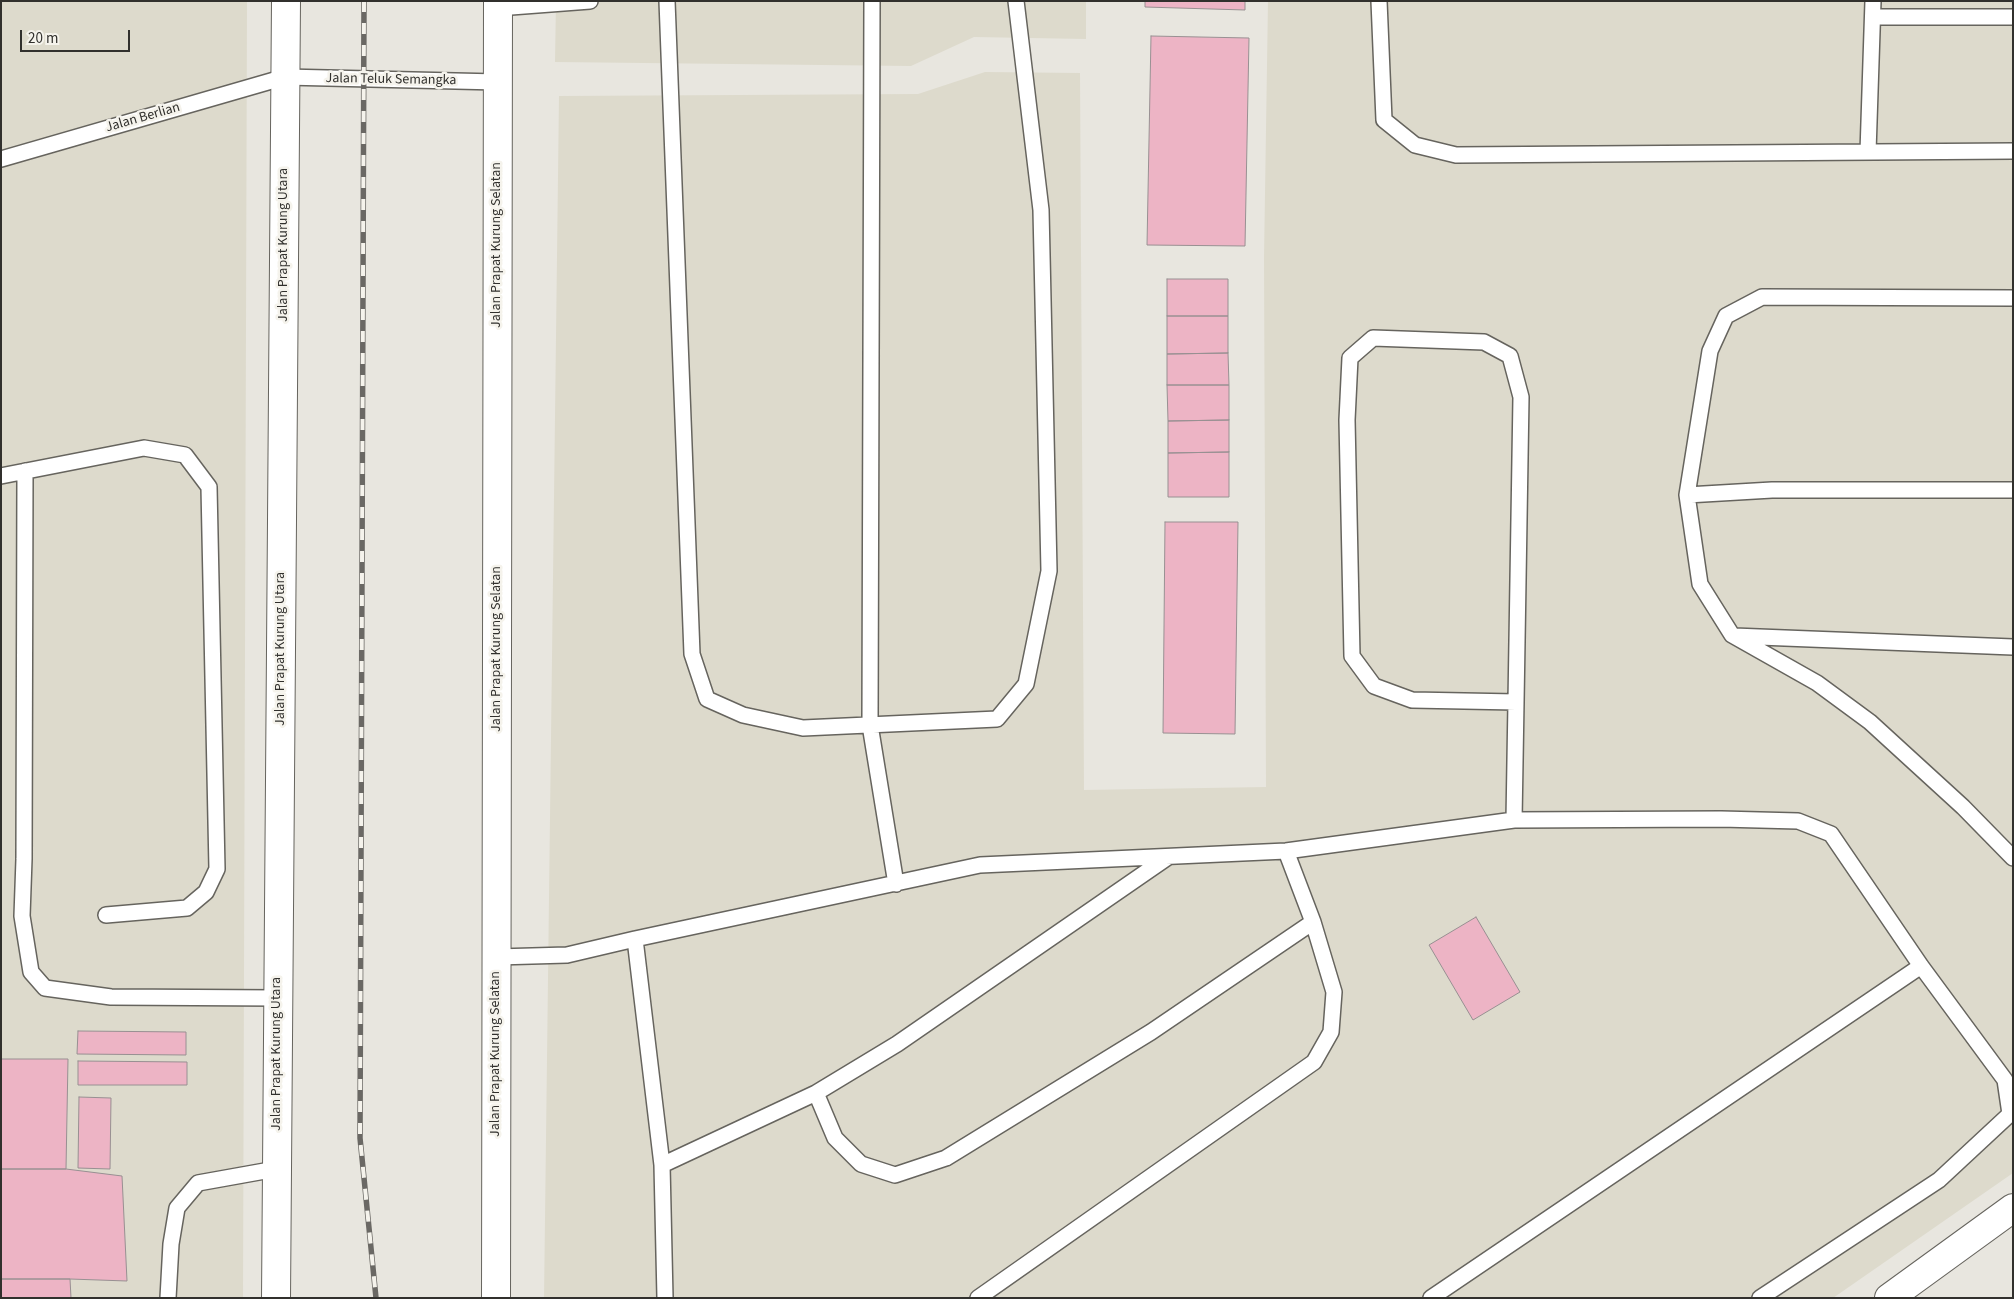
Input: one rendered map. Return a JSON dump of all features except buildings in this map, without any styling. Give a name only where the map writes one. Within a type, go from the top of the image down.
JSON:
[{"type":"street","name":"Jalan Prapat Kurung Utara","points":[[276,1298],[286,1]]},
{"type":"street","name":"Jalan Prapat Kurung Selatan","points":[[496,1298],[498,5]]},
{"type":"street","points":[[1889,1298],[2013,1208]]},
{"type":"lane","points":[[498,5],[590,1]]},
{"type":"lane","points":[[667,1],[692,654],[707,699],[743,715],[803,728],[997,719],[1026,684],[1048,581],[1049,562],[1041,210],[1016,1]]},
{"type":"lane","points":[[872,1],[870,725],[896,884]]},
{"type":"lane","points":[[1379,1],[1384,120],[1415,145],[1456,155],[2013,151]]},
{"type":"lane","points":[[1868,152],[1873,1]]},
{"type":"lane","points":[[1873,17],[2013,17]]},
{"type":"lane","name":"Jalan Teluk Semangka","points":[[286,77],[498,82]]},
{"type":"lane","name":"Jalan Berlian","points":[[1,158],[286,77]]},
{"type":"lane","points":[[2013,298],[1762,297],[1726,316],[1710,351],[1687,495],[1700,584],[1732,636],[1817,683],[1870,722],[1963,807],[2013,858]]},
{"type":"lane","points":[[1514,820],[1522,398],[1510,356],[1484,342],[1373,338],[1350,358],[1347,420],[1352,656],[1374,686],[1412,700],[1516,702]]},
{"type":"lane","points":[[1,476],[144,448],[185,455],[209,487],[217,869],[206,892],[187,908],[106,915]]},
{"type":"lane","points":[[25,471],[24,859],[22,916],[32,972],[46,988],[111,997],[278,998]]},
{"type":"lane","points":[[1687,495],[1772,490],[2013,490]]},
{"type":"lane","points":[[1732,636],[2013,647]]},
{"type":"lane","points":[[497,957],[567,954],[980,865],[1286,851],[1514,820],[1701,819],[1798,821],[1831,834],[1921,966],[2004,1080],[2010,1114],[1939,1180],[1760,1298]]},
{"type":"lane","points":[[978,1298],[1314,1062],[1332,1032],[1334,992],[1313,922],[1286,851]]},
{"type":"lane","points":[[662,1165],[816,1093],[897,1044],[1168,857]]},
{"type":"lane","points":[[816,1093],[835,1138],[861,1164],[895,1175],[946,1158],[1151,1032],[1313,922]]},
{"type":"lane","points":[[635,939],[662,1165],[665,1298]]},
{"type":"lane","points":[[1431,1298],[1921,966]]},
{"type":"lane","points":[[168,1298],[171,1244],[177,1208],[198,1183],[276,1168]]},
{"type":"shaded area","points":[[1,1],[247,1],[243,1298],[1,1298]]},
{"type":"shaded area","points":[[556,1],[1086,1],[1086,39],[974,37],[911,66],[555,62]]},
{"type":"shaded area","points":[[1268,1],[2013,1],[2013,1173],[1833,1298],[544,1298],[559,96],[918,94],[985,72],[1080,73],[1084,790],[1266,787],[1264,258]]},
{"type":"railway","points":[[364,1],[360,1138],[376,1298]]}]
